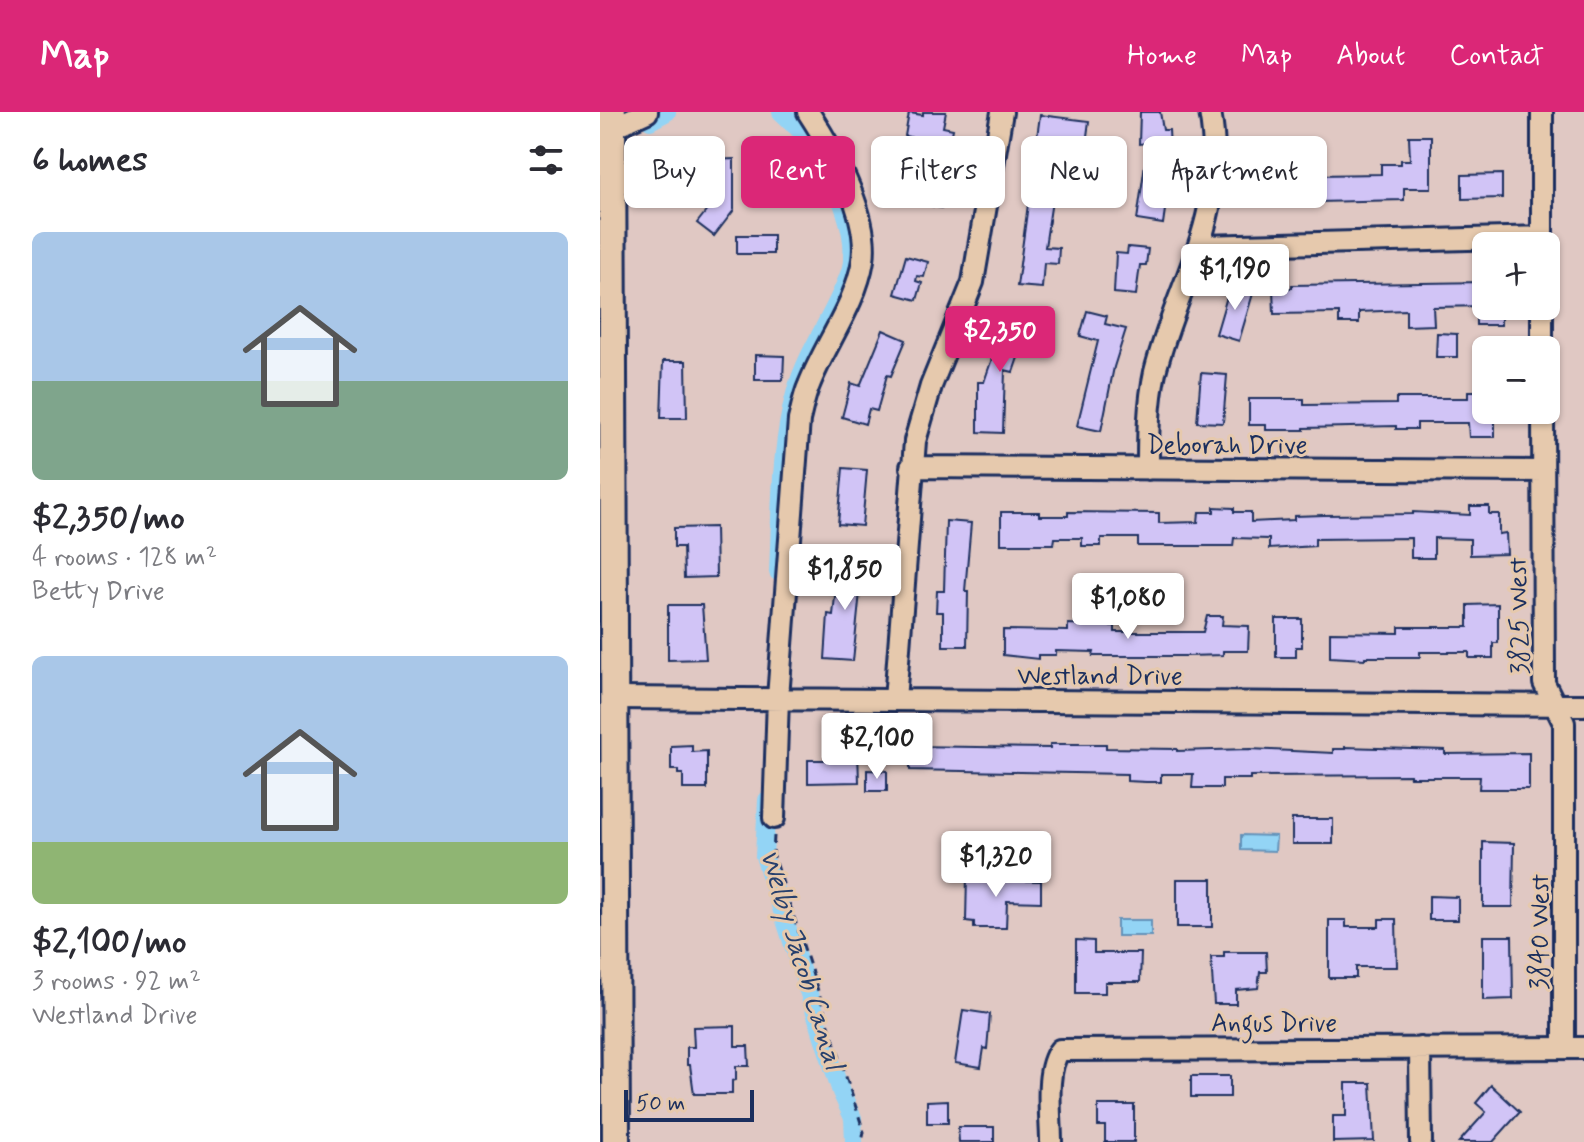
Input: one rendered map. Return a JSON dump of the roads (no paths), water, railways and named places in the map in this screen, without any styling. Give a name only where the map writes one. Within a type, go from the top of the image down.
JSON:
[{"type":"main road","points":[[612,120],[606,411],[607,581],[615,698],[607,778],[608,921],[616,1142]]},
{"type":"street","points":[[612,120],[647,112]]},
{"type":"street","points":[[774,818],[778,698],[799,420],[808,387],[853,293],[863,259],[861,225],[843,175],[829,143],[808,112]]},
{"type":"street","points":[[895,700],[911,467],[920,420],[973,282],[1002,112]]},
{"type":"street","points":[[1148,469],[1150,404],[1155,372],[1201,246],[1215,178],[1215,146],[1210,112]]},
{"type":"street","points":[[1542,112],[1542,232]]},
{"type":"street","points":[[1201,246],[1472,242]]},
{"type":"street","name":"3825 West","points":[[1543,424],[1544,683],[1564,723],[1565,816]]},
{"type":"street","name":"Deborah Drive","points":[[911,467],[1543,471]]},
{"type":"street","name":"Westland Drive","points":[[615,698],[1584,705]]},
{"type":"street","name":"3840 West","points":[[1565,816],[1574,1048]]},
{"type":"street","points":[[1420,1048],[1421,1142]]},
{"type":"street","name":"Angus Drive","points":[[1051,1142],[1052,1059],[1060,1050],[1574,1048]]},
{"type":"water","points":[[1241,835],[1276,836],[1275,851],[1241,850]]},
{"type":"water","points":[[1117,920],[1151,920],[1151,936],[1117,936]]},
{"type":"waterway","name":"Welby Jacob Canal","points":[[650,121],[667,112]]},
{"type":"waterway","name":"Welby Jacob Canal","points":[[778,572],[782,480],[790,412],[801,375],[843,289],[852,260],[850,228],[832,180],[810,142],[781,112]]},
{"type":"waterway","name":"Welby Jacob Canal","points":[[767,800],[764,856],[841,1092],[853,1118],[854,1142]]}]
